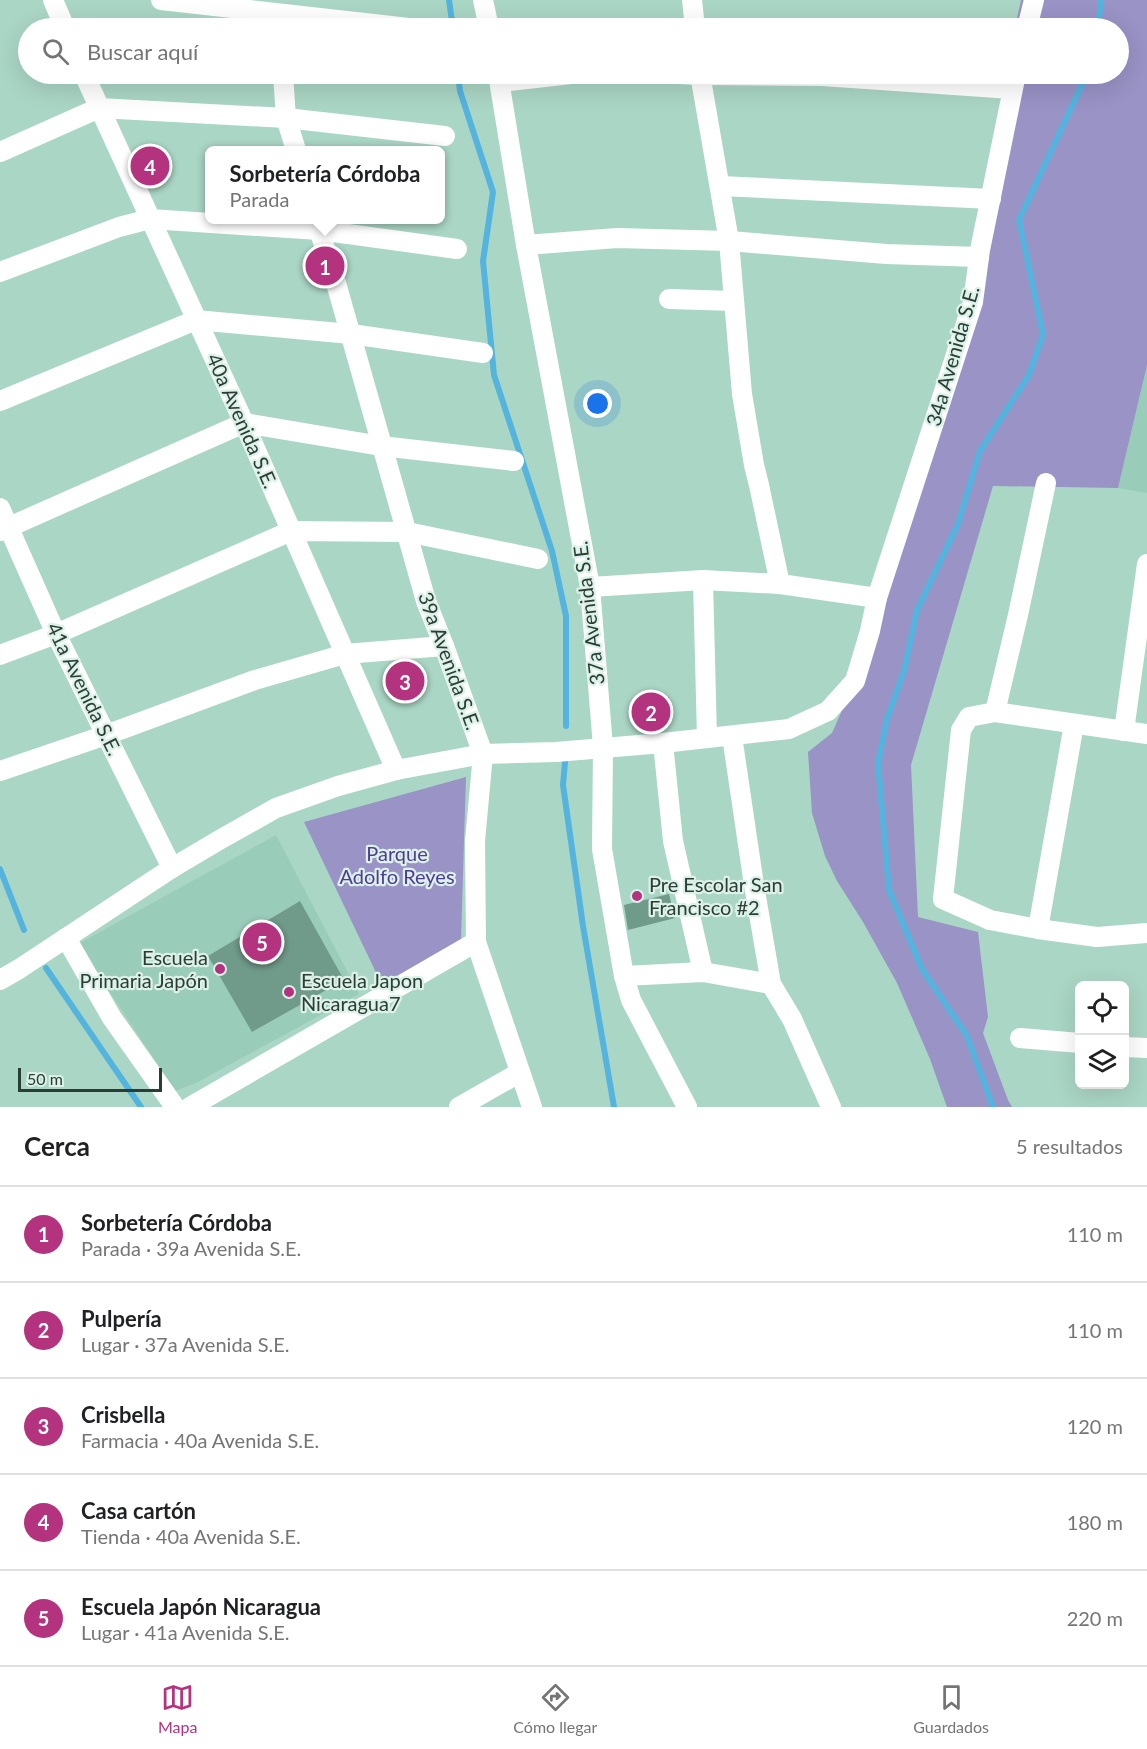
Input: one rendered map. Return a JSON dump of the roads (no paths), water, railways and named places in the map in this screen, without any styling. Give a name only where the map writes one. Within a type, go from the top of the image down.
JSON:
[{"type":"street","points":[[53,0],[61,18]]},
{"type":"street","points":[[161,0],[317,18]]},
{"type":"street","points":[[483,0],[487,18]]},
{"type":"street","points":[[692,0],[694,18]]},
{"type":"street","points":[[1030,18],[1034,0]]},
{"type":"street","name":"40a Avenida S.E.","points":[[88,84],[244,423],[396,770]]},
{"type":"street","points":[[284,84],[286,118],[295,146]]},
{"type":"street","name":"37a Avenida S.E.","points":[[500,84],[526,245],[590,587],[603,747],[602,849],[624,976],[631,1000],[687,1107]]},
{"type":"street","points":[[702,84],[729,241],[742,394],[754,465],[780,585]]},
{"type":"street","name":"34a Avenida S.E.","points":[[2,975],[66,938],[172,868],[276,808],[338,786],[396,770],[483,754],[566,751],[789,729],[828,711],[855,681],[877,598],[973,303],[979,256],[1013,84]]},
{"type":"street","points":[[0,152],[99,108],[286,118],[445,136]]},
{"type":"street","points":[[720,186],[991,198]]},
{"type":"street","points":[[0,272],[119,227],[150,219],[205,221]]},
{"type":"street","points":[[290,224],[318,225],[457,249]]},
{"type":"street","name":"39a Avenida S.E.","points":[[318,225],[426,601],[483,754],[475,842],[476,942],[532,1107]]},
{"type":"street","points":[[526,245],[617,238],[729,241],[886,254],[979,256]]},
{"type":"street","points":[[669,299],[735,302]]},
{"type":"street","points":[[0,401],[196,320],[351,334],[483,353]]},
{"type":"street","points":[[4,529],[244,423],[381,446],[514,461]]},
{"type":"street","points":[[995,712],[1046,483]]},
{"type":"street","name":"41a Avenida S.E.","points":[[0,508],[4,529],[172,868]]},
{"type":"street","points":[[0,655],[56,634],[291,531],[407,532],[538,559]]},
{"type":"street","points":[[1124,731],[1147,564]]},
{"type":"street","points":[[703,580],[707,738]]},
{"type":"street","points":[[590,587],[703,580],[780,585],[877,598]]},
{"type":"street","points":[[0,771],[255,680],[345,654],[444,646]]},
{"type":"street","points":[[1147,734],[995,712],[969,717],[961,730],[943,899],[990,920],[1038,929],[1097,937],[1147,933]]},
{"type":"street","points":[[1038,929],[1074,724]]},
{"type":"street","points":[[732,736],[771,984],[792,1019],[831,1107]]},
{"type":"street","points":[[663,743],[674,841],[703,972]]},
{"type":"street","points":[[66,938],[112,1017],[176,1107]]},
{"type":"street","points":[[190,1107],[476,942]]},
{"type":"street","points":[[624,976],[703,972],[771,984]]},
{"type":"street","points":[[1020,1038],[1075,1043]]},
{"type":"street","points":[[1129,1047],[1147,1048]]},
{"type":"street","points":[[459,1107],[519,1073]]},
{"type":"waterway","points":[[449,0],[452,18]]},
{"type":"waterway","points":[[1099,18],[1101,0]]},
{"type":"waterway","points":[[459,84],[493,192],[483,261],[494,375],[552,551],[566,616],[566,726]]},
{"type":"waterway","points":[[993,1107],[967,1036],[922,969],[889,890],[878,763],[887,719],[904,671],[917,610],[958,524],[980,451],[1029,375],[1043,334],[1019,220],[1082,84]]},
{"type":"waterway","points":[[565,762],[563,785],[583,926],[614,1107]]},
{"type":"waterway","points":[[0,869],[24,930]]},
{"type":"waterway","points":[[46,968],[141,1107]]},
{"type":"place","name":"Casa cartón","points":[[150,166]]},
{"type":"place","name":"Sorbetería Córdoba","points":[[325,266]]},
{"type":"place","name":"Crisbella","points":[[405,681]]},
{"type":"place","name":"Pulpería","points":[[651,712]]},
{"type":"place","name":"Pre Escolar San Francisco #2","points":[[637,896]]},
{"type":"place","name":"Escuela Japón Nicaragua","points":[[262,942]]},
{"type":"place","name":"Escuela Primaria Japón","points":[[220,969]]},
{"type":"place","name":"Escuela Japon Nicaragua7","points":[[289,992]]},
{"type":"park label","name":"Parque Adolfo Reyes","points":[[397,866]]}]
